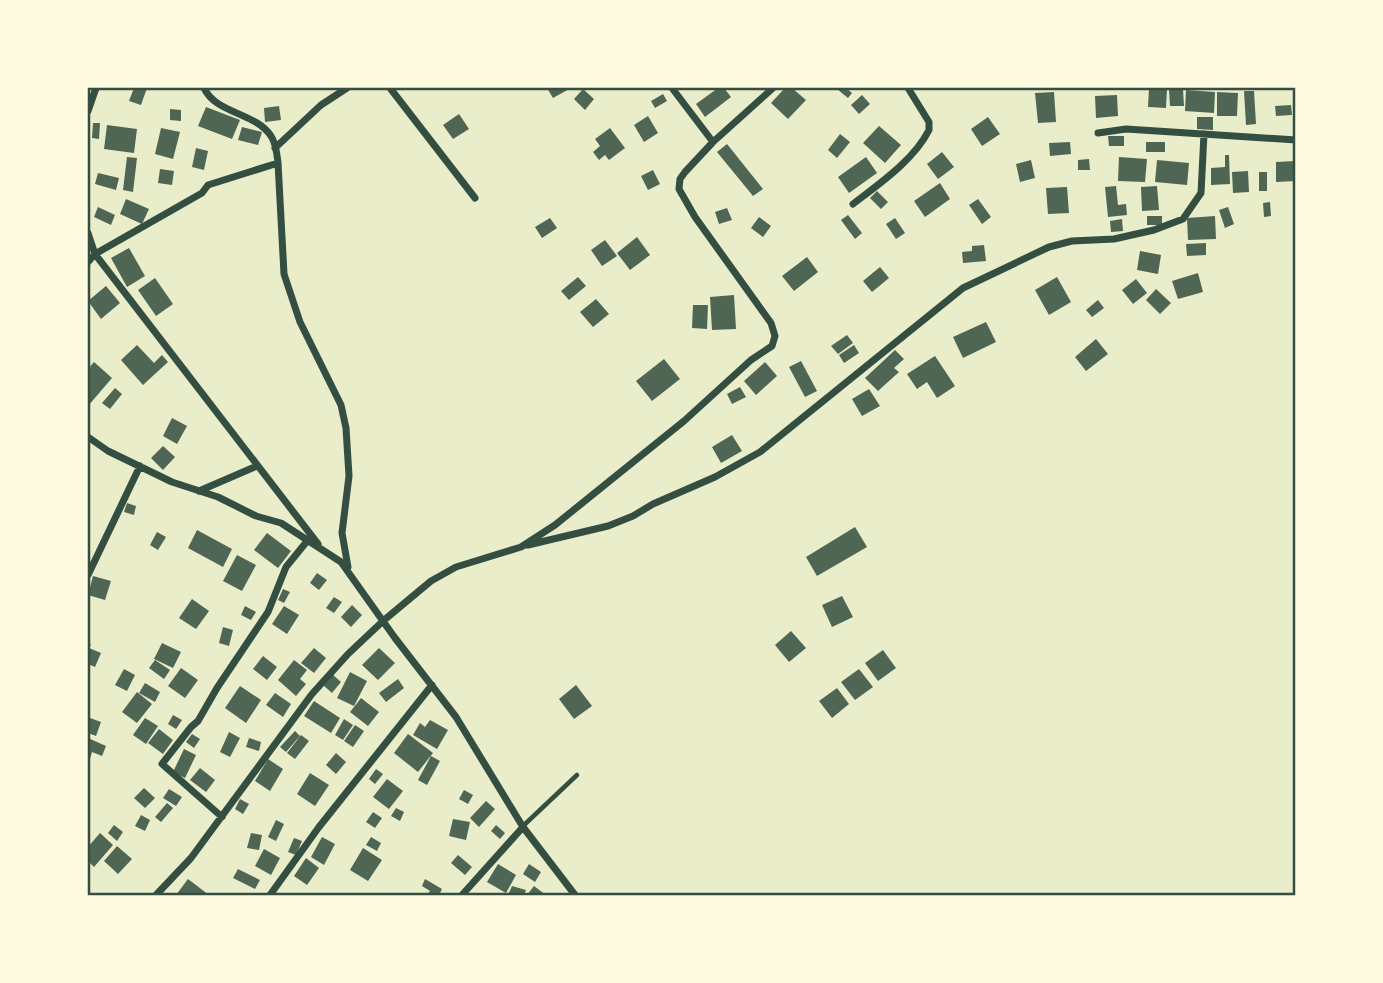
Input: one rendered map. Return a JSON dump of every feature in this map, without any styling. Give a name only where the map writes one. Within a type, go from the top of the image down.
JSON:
[{"type":"street","points":[[88,111],[96,88]]},
{"type":"street","points":[[204,88],[220,105],[264,129],[275,148],[284,274],[300,322],[341,405],[346,428],[349,462],[342,533],[348,569]]},
{"type":"street","points":[[275,148],[321,105],[347,88]]},
{"type":"street","points":[[390,88],[475,198]]},
{"type":"street","points":[[672,88],[713,142]]},
{"type":"street","points":[[521,547],[555,525],[637,460],[751,360],[772,346],[775,336],[771,323],[695,217],[679,188],[680,179],[685,172],[713,142],[773,88]]},
{"type":"street","points":[[853,204],[908,156],[929,130],[929,122],[908,88]]},
{"type":"street","points":[[1098,133],[1126,130],[1296,140]]},
{"type":"street","points":[[156,895],[191,858],[312,694],[348,654],[430,581],[447,571],[521,547],[608,526],[715,477],[760,452],[963,288],[1049,247],[1072,241],[1114,239],[1154,230],[1183,219],[1200,193],[1204,134]]},
{"type":"street","points":[[88,262],[95,254],[202,193],[208,186],[278,163]]},
{"type":"street","points":[[88,233],[95,254],[323,550]]},
{"type":"street","points":[[88,437],[108,451],[172,482],[218,497],[256,516],[282,523],[348,569],[383,621],[456,717],[523,827],[575,895]]},
{"type":"street","points":[[88,575],[140,466]]},
{"type":"street","points":[[199,491],[257,466]]},
{"type":"street","points":[[222,817],[162,764],[198,721],[268,612],[286,566],[308,540]]},
{"type":"street","points":[[270,895],[319,827],[432,685]]},
{"type":"street","points":[[462,895],[523,827]]},
{"type":"lane","points":[[523,827],[577,775]]},
{"type":"building","points":[[134,88],[147,88],[141,105],[129,101]]},
{"type":"building","points":[[547,88],[571,88],[553,98]]},
{"type":"building","points":[[718,88],[724,88],[731,97],[705,117],[696,104]]},
{"type":"building","points":[[785,88],[792,88],[806,100],[788,119],[771,103]]},
{"type":"building","points":[[846,88],[852,93],[848,98],[837,89]]},
{"type":"building","points":[[1149,88],[1167,89],[1166,108],[1148,107]]},
{"type":"building","points":[[583,89],[594,99],[585,110],[574,99]]},
{"type":"building","points":[[1183,89],[1184,106],[1170,106],[1169,90]]},
{"type":"building","points":[[1186,90],[1215,92],[1214,113],[1185,111]]},
{"type":"building","points":[[1244,91],[1254,91],[1256,124],[1246,125]]},
{"type":"building","points":[[1054,92],[1056,122],[1038,123],[1035,93]]},
{"type":"building","points":[[1217,92],[1238,93],[1237,116],[1217,116]]},
{"type":"building","points":[[663,94],[667,101],[655,108],[651,101]]},
{"type":"building","points":[[862,95],[870,104],[859,114],[851,105]]},
{"type":"building","points":[[1117,95],[1118,116],[1096,118],[1095,96]]},
{"type":"building","points":[[1291,105],[1292,115],[1276,116],[1275,106]]},
{"type":"building","points":[[279,106],[281,120],[265,122],[264,108]]},
{"type":"building","points":[[206,107],[240,120],[232,139],[198,126]]},
{"type":"building","points":[[170,109],[181,110],[181,121],[170,120]]},
{"type":"building","points":[[459,114],[469,129],[453,139],[443,125]]},
{"type":"building","points":[[648,116],[658,133],[644,142],[634,125]]},
{"type":"building","points":[[988,117],[1000,134],[982,146],[971,129]]},
{"type":"building","points":[[1197,117],[1213,117],[1213,130],[1197,129]]},
{"type":"building","points":[[93,123],[100,123],[99,139],[92,138]]},
{"type":"building","points":[[107,125],[137,129],[134,153],[104,149]]},
{"type":"building","points":[[879,126],[901,145],[885,163],[863,143]]},
{"type":"building","points":[[242,127],[262,132],[258,145],[238,140]]},
{"type":"building","points":[[161,128],[180,132],[173,159],[155,154]]},
{"type":"building","points":[[610,128],[625,148],[609,160],[605,155],[599,160],[593,152],[600,146],[595,139]]},
{"type":"building","points":[[840,134],[850,142],[837,158],[828,150]]},
{"type":"building","points":[[1108,136],[1124,136],[1124,146],[1109,146]]},
{"type":"building","points":[[1070,142],[1071,154],[1050,156],[1049,143]]},
{"type":"building","points":[[1146,142],[1165,142],[1165,152],[1146,152]]},
{"type":"building","points":[[727,144],[763,189],[753,196],[717,152]]},
{"type":"building","points":[[196,148],[208,151],[204,170],[192,167]]},
{"type":"building","points":[[942,152],[954,167],[938,179],[927,164]]},
{"type":"building","points":[[1225,155],[1229,155],[1230,184],[1211,185],[1211,168],[1225,167]]},
{"type":"building","points":[[127,157],[137,158],[133,192],[123,190]]},
{"type":"building","points":[[866,157],[877,173],[849,193],[838,177]]},
{"type":"building","points":[[1119,157],[1147,159],[1145,182],[1118,181]]},
{"type":"building","points":[[1089,159],[1090,170],[1078,170],[1078,160]]},
{"type":"building","points":[[1031,160],[1035,178],[1020,182],[1016,164]]},
{"type":"building","points":[[1157,160],[1189,163],[1187,185],[1155,182]]},
{"type":"building","points":[[1296,161],[1296,181],[1276,182],[1276,162]]},
{"type":"building","points":[[160,169],[174,171],[172,185],[158,183]]},
{"type":"building","points":[[653,170],[660,184],[648,190],[641,176]]},
{"type":"building","points":[[1248,171],[1249,192],[1233,193],[1232,172]]},
{"type":"building","points":[[1259,172],[1267,172],[1267,191],[1259,191]]},
{"type":"building","points":[[98,173],[119,178],[116,190],[95,184]]},
{"type":"building","points":[[940,183],[950,199],[925,217],[914,201]]},
{"type":"building","points":[[1116,186],[1118,205],[1126,204],[1127,215],[1108,217],[1105,187]]},
{"type":"building","points":[[1157,186],[1159,210],[1142,211],[1141,187]]},
{"type":"building","points":[[1067,187],[1069,213],[1048,214],[1046,188]]},
{"type":"building","points":[[877,191],[888,202],[881,209],[870,198]]},
{"type":"building","points":[[126,199],[149,209],[142,224],[120,214]]},
{"type":"building","points":[[978,199],[991,217],[982,224],[969,205]]},
{"type":"building","points":[[1270,202],[1271,216],[1264,217],[1263,203]]},
{"type":"building","points":[[98,207],[115,215],[111,225],[94,217]]},
{"type":"building","points":[[1228,207],[1234,224],[1225,228],[1219,210]]},
{"type":"building","points":[[727,208],[732,220],[719,224],[715,212]]},
{"type":"building","points":[[848,215],[862,233],[855,239],[841,220]]},
{"type":"building","points":[[1147,216],[1162,216],[1162,225],[1147,225]]},
{"type":"building","points":[[1215,216],[1216,239],[1188,240],[1187,218]]},
{"type":"building","points":[[759,217],[771,226],[763,237],[751,228]]},
{"type":"building","points":[[550,218],[557,228],[542,238],[535,227]]},
{"type":"building","points":[[895,218],[905,233],[896,239],[886,224]]},
{"type":"building","points":[[1122,219],[1123,231],[1111,232],[1110,221]]},
{"type":"building","points":[[637,237],[650,255],[630,270],[617,253]]},
{"type":"building","points":[[605,240],[617,256],[602,266],[591,250]]},
{"type":"building","points":[[1206,243],[1206,255],[1187,256],[1186,244]]},
{"type":"building","points":[[984,245],[986,261],[963,263],[962,252],[972,251],[972,246]]},
{"type":"building","points":[[129,248],[145,276],[127,287],[111,258]]},
{"type":"building","points":[[1140,251],[1161,255],[1158,274],[1137,270]]},
{"type":"building","points":[[807,257],[818,272],[794,291],[782,276]]},
{"type":"building","points":[[880,267],[889,278],[872,292],[863,281]]},
{"type":"building","points":[[1198,273],[1203,292],[1178,299],[1172,281]]},
{"type":"building","points":[[578,277],[586,286],[569,300],[561,291]]},
{"type":"building","points":[[1057,277],[1071,302],[1049,315],[1035,290]]},
{"type":"building","points":[[155,278],[173,304],[156,316],[138,290]]},
{"type":"building","points":[[1136,279],[1147,293],[1133,304],[1122,290]]},
{"type":"building","points":[[106,286],[120,303],[101,319],[88,301]]},
{"type":"building","points":[[1156,289],[1171,303],[1160,314],[1146,300]]},
{"type":"building","points":[[734,295],[736,329],[712,330],[710,297]]},
{"type":"building","points":[[596,299],[609,314],[593,327],[580,312]]},
{"type":"building","points":[[1098,300],[1104,308],[1092,317],[1086,310]]},
{"type":"building","points":[[693,305],[708,305],[707,329],[692,328]]},
{"type":"building","points":[[986,322],[996,342],[963,358],[953,337]]},
{"type":"building","points":[[847,335],[853,343],[838,354],[831,346]]},
{"type":"building","points":[[1096,339],[1108,354],[1086,371],[1075,357]]},
{"type":"building","points":[[137,345],[154,363],[162,355],[168,362],[143,385],[121,360]]},
{"type":"building","points":[[854,345],[859,353],[844,363],[839,355]]},
{"type":"building","points":[[895,350],[904,359],[894,368],[899,372],[878,391],[865,378]]},
{"type":"building","points":[[935,356],[955,386],[937,398],[927,382],[917,389],[907,374]]},
{"type":"building","points":[[664,359],[680,379],[652,401],[636,381]]},
{"type":"building","points":[[801,361],[817,391],[805,397],[789,367]]},
{"type":"building","points":[[94,362],[112,378],[88,406],[88,369]]},
{"type":"building","points":[[765,362],[777,376],[756,395],[744,381]]},
{"type":"building","points":[[740,387],[746,397],[732,404],[727,394]]},
{"type":"building","points":[[115,388],[122,394],[110,409],[102,403]]},
{"type":"building","points":[[869,389],[880,406],[862,416],[852,399]]},
{"type":"building","points":[[172,418],[187,426],[177,444],[163,436]]},
{"type":"building","points":[[732,435],[742,451],[721,463],[712,447]]},
{"type":"building","points":[[163,446],[175,457],[163,470],[151,458]]},
{"type":"building","points":[[127,503],[136,506],[134,515],[124,512]]},
{"type":"building","points":[[855,527],[867,547],[817,576],[806,557]]},
{"type":"building","points":[[197,530],[232,549],[223,567],[188,548]]},
{"type":"building","points":[[157,532],[166,537],[158,550],[150,545]]},
{"type":"building","points":[[267,533],[291,551],[278,568],[254,550]]},
{"type":"building","points":[[237,555],[256,565],[242,591],[223,581]]},
{"type":"building","points":[[317,573],[327,580],[319,590],[310,583]]},
{"type":"building","points":[[93,576],[111,581],[105,600],[88,595]]},
{"type":"building","points":[[283,589],[290,592],[284,603],[278,600]]},
{"type":"building","points":[[842,596],[853,617],[832,627],[822,605]]},
{"type":"building","points":[[334,597],[342,602],[334,613],[326,608]]},
{"type":"building","points":[[192,599],[209,611],[196,629],[179,618]]},
{"type":"building","points":[[352,605],[362,615],[351,627],[341,617]]},
{"type":"building","points":[[245,606],[256,612],[251,620],[241,615]]},
{"type":"building","points":[[284,606],[299,615],[287,634],[272,624]]},
{"type":"building","points":[[223,627],[233,630],[229,646],[219,643]]},
{"type":"building","points":[[791,631],[806,648],[789,662],[775,645]]},
{"type":"building","points":[[88,643],[91,644],[89,648],[101,653],[95,667],[88,664]]},
{"type":"building","points":[[162,643],[181,652],[173,668],[154,659]]},
{"type":"building","points":[[314,648],[326,658],[314,673],[301,663]]},
{"type":"building","points":[[379,648],[395,663],[378,680],[362,665]]},
{"type":"building","points":[[883,650],[896,668],[878,681],[865,663]]},
{"type":"building","points":[[263,656],[277,667],[267,680],[253,669]]},
{"type":"building","points":[[155,660],[170,670],[164,679],[149,668]]},
{"type":"building","points":[[294,660],[307,670],[300,679],[306,684],[296,696],[278,680]]},
{"type":"building","points":[[181,668],[198,680],[185,698],[168,686]]},
{"type":"building","points":[[124,669],[135,675],[127,691],[115,685]]},
{"type":"building","points":[[859,669],[873,687],[855,700],[841,682]]},
{"type":"building","points":[[350,672],[367,681],[354,706],[337,698]]},
{"type":"building","points":[[332,674],[341,682],[332,693],[323,685]]},
{"type":"building","points":[[398,679],[404,688],[386,702],[379,693]]},
{"type":"building","points":[[145,683],[160,692],[155,702],[139,693]]},
{"type":"building","points":[[576,685],[592,706],[574,719],[559,699]]},
{"type":"building","points":[[240,686],[261,700],[246,723],[225,708]]},
{"type":"building","points":[[837,688],[849,704],[832,718],[819,701]]},
{"type":"building","points":[[137,692],[152,704],[137,723],[122,712]]},
{"type":"building","points":[[275,693],[291,704],[283,717],[266,705]]},
{"type":"building","points":[[361,698],[379,712],[368,726],[350,712]]},
{"type":"building","points":[[314,701],[340,718],[331,733],[304,716]]},
{"type":"building","points":[[173,715],[182,720],[176,729],[168,724]]},
{"type":"building","points":[[90,718],[101,722],[96,736],[88,733]]},
{"type":"building","points":[[145,718],[158,726],[146,744],[133,735]]},
{"type":"building","points":[[344,719],[353,725],[343,740],[335,735]]},
{"type":"building","points":[[430,720],[448,730],[437,749],[413,735],[420,723],[425,727]]},
{"type":"building","points":[[355,725],[364,731],[353,747],[344,741]]},
{"type":"building","points":[[159,729],[173,740],[163,754],[148,743]]},
{"type":"building","points":[[295,731],[300,736],[286,752],[280,747]]},
{"type":"building","points":[[229,732],[240,738],[230,757],[220,752]]},
{"type":"building","points":[[192,734],[200,739],[194,748],[186,742]]},
{"type":"building","points":[[408,734],[433,753],[418,772],[394,753]]},
{"type":"building","points":[[301,735],[309,741],[295,759],[287,753]]},
{"type":"building","points":[[88,738],[106,746],[102,756],[92,752],[90,759],[88,758]]},
{"type":"building","points":[[249,738],[261,742],[259,751],[246,747]]},
{"type":"building","points":[[184,749],[196,755],[185,778],[173,772]]},
{"type":"building","points":[[336,753],[346,762],[336,774],[326,765]]},
{"type":"building","points":[[431,756],[440,761],[427,785],[418,780]]},
{"type":"building","points":[[268,759],[283,769],[270,791],[255,781]]},
{"type":"building","points":[[200,768],[215,780],[206,792],[190,780]]},
{"type":"building","points":[[376,769],[383,774],[375,784],[369,779]]},
{"type":"building","points":[[310,773],[329,785],[315,806],[297,794]]},
{"type":"building","points":[[387,779],[403,791],[389,809],[373,797]]},
{"type":"building","points":[[144,788],[155,798],[145,808],[134,798]]},
{"type":"building","points":[[169,789],[182,797],[176,806],[163,798]]},
{"type":"building","points":[[464,790],[473,795],[468,804],[459,799]]},
{"type":"building","points":[[240,799],[249,804],[243,814],[235,809]]},
{"type":"building","points":[[486,801],[495,809],[479,827],[470,818]]},
{"type":"building","points":[[167,803],[173,808],[161,822],[155,817]]},
{"type":"building","points":[[396,808],[404,812],[400,821],[391,816]]},
{"type":"building","points":[[373,812],[382,818],[375,828],[366,822]]},
{"type":"building","points":[[141,815],[150,820],[145,831],[135,826]]},
{"type":"building","points":[[453,819],[470,822],[466,840],[449,836]]},
{"type":"building","points":[[276,820],[284,824],[276,841],[268,837]]},
{"type":"building","points":[[114,825],[123,832],[117,841],[108,833]]},
{"type":"building","points":[[496,825],[505,833],[500,839],[491,831]]},
{"type":"building","points":[[100,833],[113,845],[94,867],[88,861],[88,847]]},
{"type":"building","points":[[251,833],[262,835],[259,850],[247,848]]},
{"type":"building","points":[[322,837],[335,844],[324,865],[311,857]]},
{"type":"building","points":[[371,837],[381,843],[377,851],[366,845]]},
{"type":"building","points":[[294,838],[302,841],[296,855],[288,852]]},
{"type":"building","points":[[117,846],[132,859],[118,874],[104,861]]},
{"type":"building","points":[[363,848],[382,860],[368,881],[350,870]]},
{"type":"building","points":[[264,849],[280,858],[271,875],[255,866]]},
{"type":"building","points":[[458,855],[472,867],[465,875],[451,863]]},
{"type":"building","points":[[306,858],[319,868],[307,885],[294,876]]},
{"type":"building","points":[[498,864],[516,875],[506,893],[487,882]]},
{"type":"building","points":[[529,864],[541,872],[535,882],[523,874]]},
{"type":"building","points":[[238,869],[260,880],[255,889],[233,878]]},
{"type":"building","points":[[188,879],[209,895],[176,895]]},
{"type":"building","points":[[425,879],[442,889],[439,895],[427,895],[430,891],[422,886]]},
{"type":"building","points":[[512,886],[526,890],[524,895],[508,895]]},
{"type":"building","points":[[534,886],[546,895],[527,895]]}]
